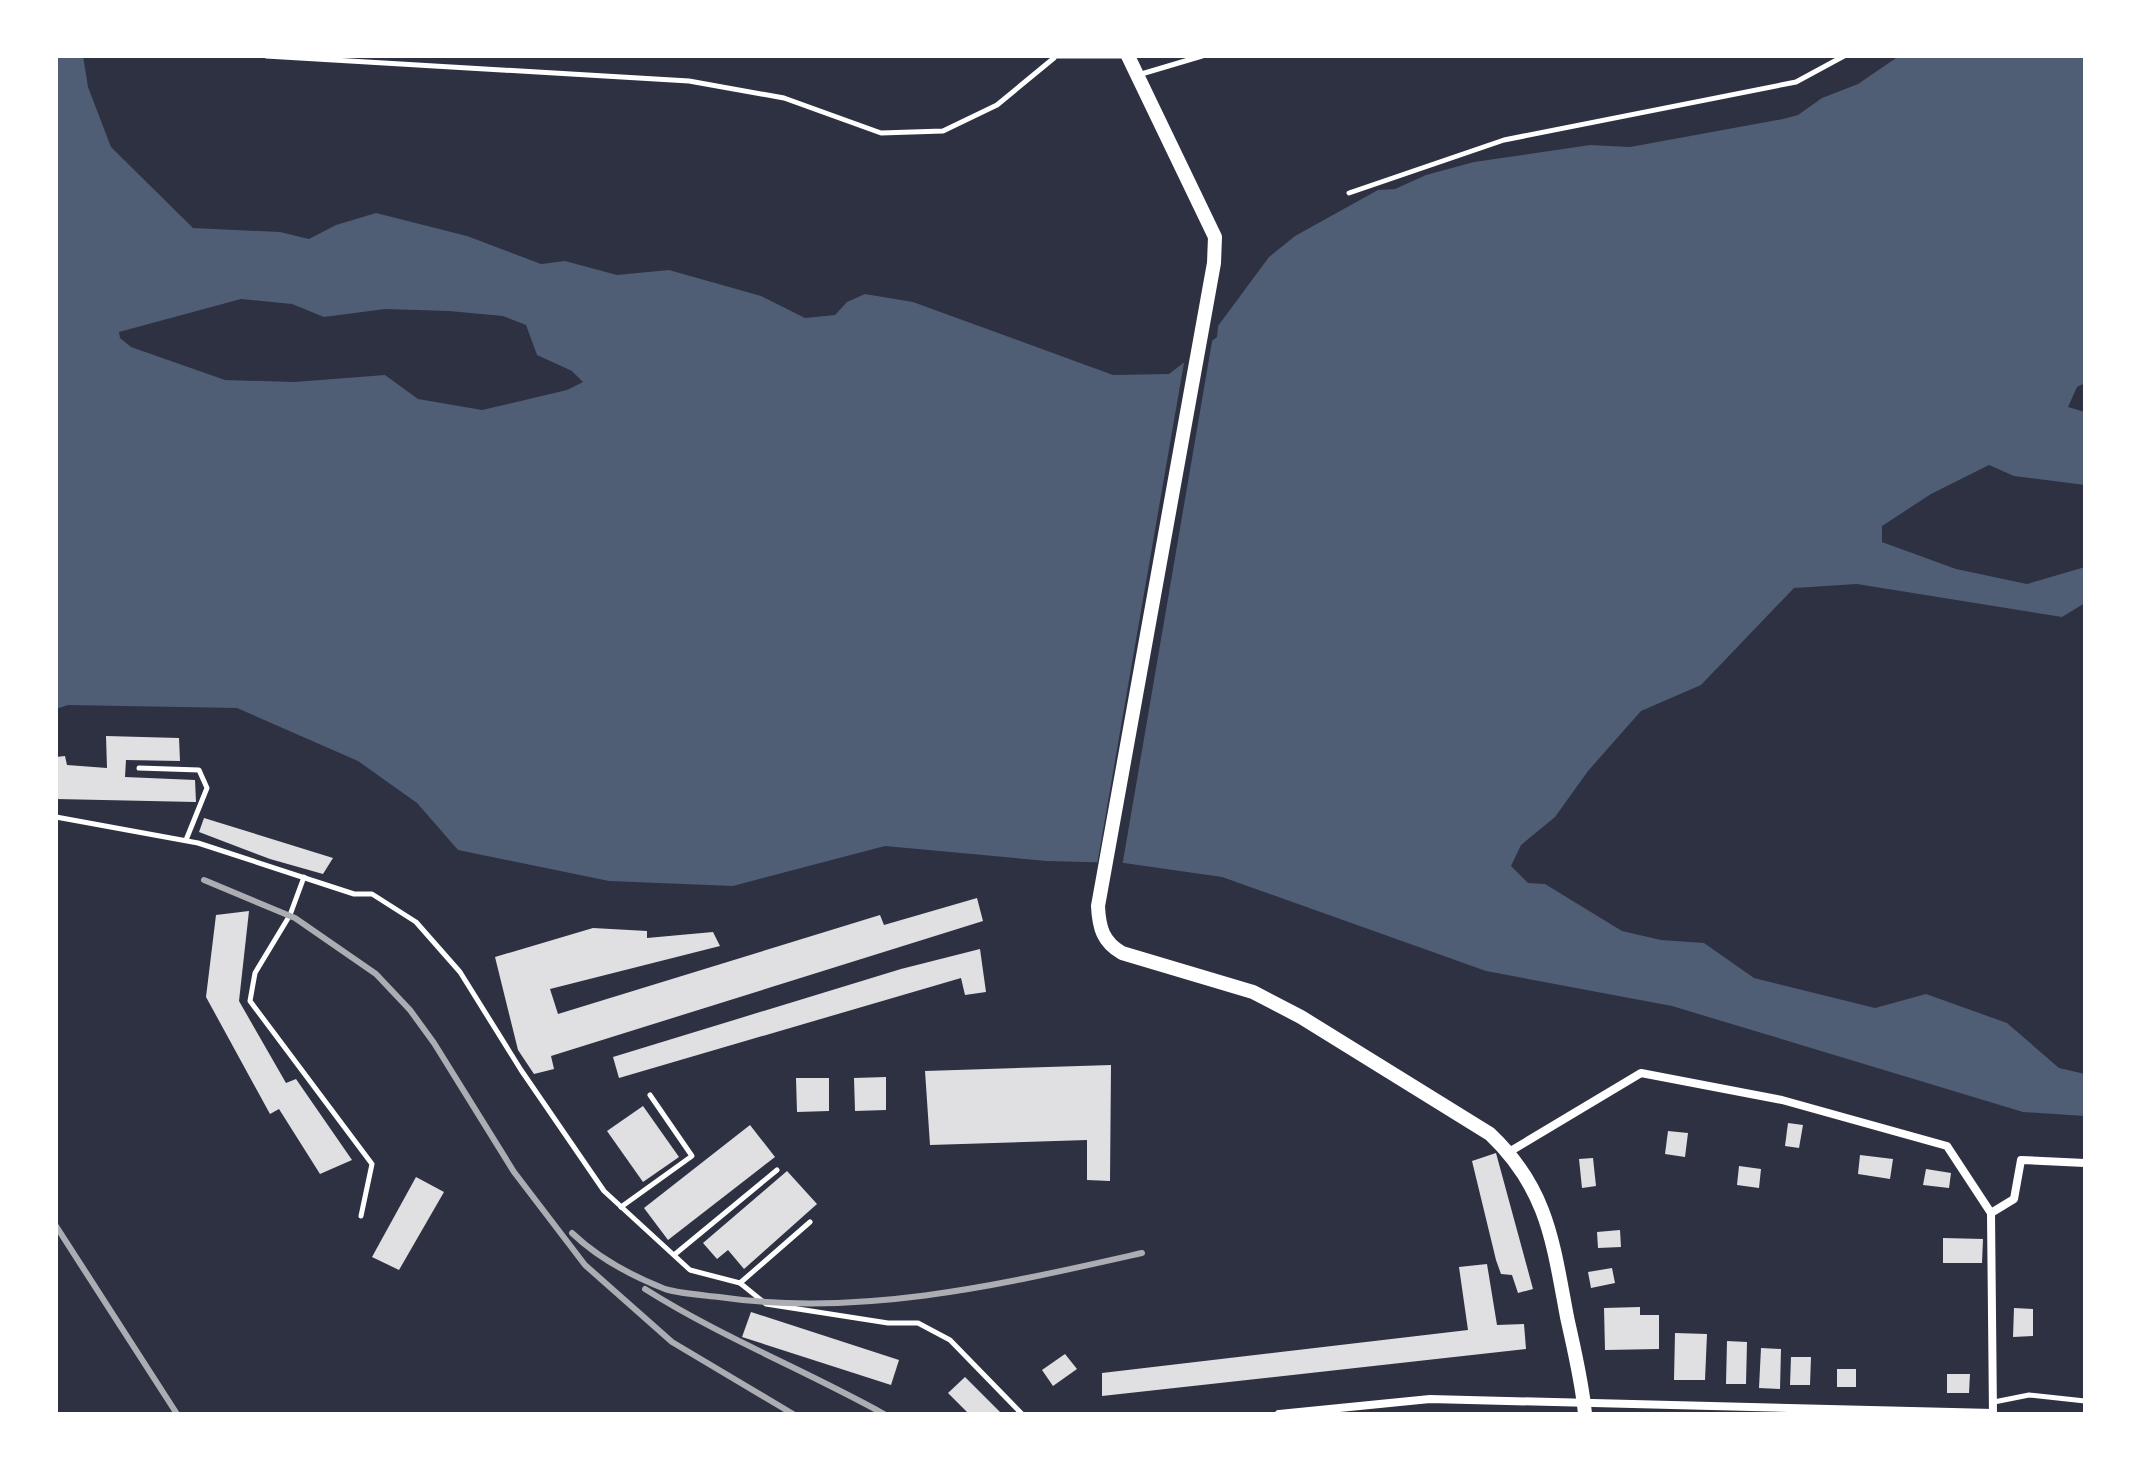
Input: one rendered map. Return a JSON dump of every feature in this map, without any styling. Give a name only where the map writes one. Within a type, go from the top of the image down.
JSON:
[{"type":"main road","points":[[1127,56],[1215,237],[1214,263],[1098,906],[1099,926],[1109,945],[1122,953],[1253,992],[1301,1017],[1477,1126],[1509,1152],[1531,1182],[1549,1223],[1585,1409]]},
{"type":"street","points":[[1279,1414],[1430,1399],[1585,1409],[1993,1414],[1991,1213],[1947,1146],[1782,1100],[1641,1073],[1509,1152]]},
{"type":"street","points":[[1991,1213],[2014,1199],[2021,1160],[2085,1163]]},
{"type":"lane","points":[[266,56],[689,81],[784,98],[881,133],[943,131],[997,105],[1053,57],[1127,56]]},
{"type":"lane","points":[[1137,76],[1202,56]]},
{"type":"lane","points":[[1349,193],[1504,140],[1796,82],[1844,56]]},
{"type":"lane","points":[[139,768],[199,770],[207,788],[186,840]]},
{"type":"lane","points":[[56,817],[186,840],[354,894],[372,894],[416,922],[460,972],[521,1070],[604,1191],[690,1270],[740,1283],[766,1304],[888,1323],[918,1323],[950,1340],[1022,1414]]},
{"type":"lane","points":[[304,877],[290,915],[255,973],[250,1001],[372,1164],[361,1216]]},
{"type":"lane","points":[[621,1207],[692,1156],[650,1095]]},
{"type":"lane","points":[[674,1255],[777,1170]]},
{"type":"lane","points":[[740,1283],[810,1222]]},
{"type":"lane","points":[[1993,1402],[2029,1395],[2085,1401]]},
{"type":"water","points":[[56,56],[83,56],[88,87],[111,147],[193,228],[280,232],[309,239],[336,225],[376,213],[467,236],[541,264],[565,261],[617,275],[669,270],[761,296],[805,318],[835,315],[847,302],[865,294],[913,302],[1113,375],[1169,374],[1217,337],[1218,326],[1269,257],[1295,236],[1378,190],[1395,189],[1426,175],[1474,162],[1590,145],[1630,147],[1783,119],[1798,115],[1822,98],[1858,84],[1899,56],[2085,56],[2085,383],[2077,387],[2068,407],[2085,412],[2085,485],[2014,476],[1989,465],[1931,494],[1882,526],[1882,542],[1956,569],[2027,584],[2085,567],[2085,603],[2062,617],[1857,584],[1794,588],[1701,685],[1641,711],[1588,771],[1555,817],[1521,845],[1511,866],[1528,883],[1545,884],[1622,931],[1661,940],[1704,943],[1754,978],[1875,1008],[1926,994],[2007,1023],[2059,1068],[2085,1074],[2085,1116],[2023,1112],[1672,1006],[1486,971],[1222,877],[1124,863],[1047,861],[885,846],[733,886],[609,881],[458,850],[417,803],[358,761],[237,708],[68,705],[56,709]],"holes":[[[241,299],[292,304],[324,317],[385,309],[503,316],[526,325],[537,355],[572,371],[583,382],[567,390],[482,410],[418,399],[385,375],[294,382],[225,380],[131,347],[120,338],[119,332]]]},
{"type":"pier","points":[[1215,324],[1122,867],[1097,865],[1185,357],[1213,334]]},
{"type":"building","points":[[106,736],[179,738],[180,761],[126,760],[125,777],[195,780],[196,802],[56,799],[56,757],[65,756],[67,765],[107,768]]},
{"type":"building","points":[[204,818],[333,858],[323,874],[270,859],[199,832]]},
{"type":"building","points":[[977,898],[983,921],[551,1056],[554,1069],[534,1074],[518,1050],[495,957],[593,928],[647,931],[647,938],[713,932],[720,946],[550,989],[558,1014],[880,915],[884,925]]},
{"type":"building","points":[[249,911],[239,1001],[286,1083],[296,1079],[352,1160],[320,1174],[279,1109],[270,1114],[206,997],[216,915]]},
{"type":"building","points":[[980,949],[986,992],[965,995],[961,978],[619,1078],[613,1057],[901,969]]},
{"type":"building","points":[[1111,1065],[1110,1181],[1087,1180],[1087,1140],[930,1145],[925,1071]]},
{"type":"building","points":[[886,1077],[886,1110],[855,1111],[854,1078]]},
{"type":"building","points":[[796,1078],[829,1078],[829,1111],[797,1112]]},
{"type":"building","points":[[643,1106],[679,1157],[643,1182],[607,1131]]},
{"type":"building","points":[[1788,1123],[1803,1125],[1799,1148],[1785,1146]]},
{"type":"building","points":[[750,1125],[775,1157],[668,1240],[644,1208]]},
{"type":"building","points":[[1668,1131],[1688,1133],[1685,1157],[1665,1154]]},
{"type":"building","points":[[1496,1153],[1533,1289],[1518,1293],[1512,1275],[1501,1274],[1496,1260],[1472,1161]]},
{"type":"building","points":[[1860,1155],[1893,1159],[1890,1179],[1858,1174]]},
{"type":"building","points":[[1593,1158],[1596,1186],[1582,1188],[1579,1159]]},
{"type":"building","points":[[1739,1166],[1761,1169],[1759,1188],[1737,1185]]},
{"type":"building","points":[[1926,1169],[1951,1173],[1949,1188],[1923,1185]]},
{"type":"building","points":[[787,1171],[817,1204],[744,1269],[728,1250],[717,1259],[703,1243]]},
{"type":"building","points":[[416,1177],[444,1192],[399,1270],[372,1257]]},
{"type":"building","points":[[1620,1230],[1621,1247],[1598,1248],[1597,1232]]},
{"type":"building","points":[[1943,1238],[1983,1239],[1982,1263],[1943,1263]]},
{"type":"building","points":[[1487,1264],[1497,1325],[1524,1324],[1526,1349],[1102,1396],[1102,1373],[1468,1330],[1459,1267]]},
{"type":"building","points":[[1612,1268],[1615,1283],[1591,1288],[1588,1272]]},
{"type":"building","points":[[1640,1307],[1640,1315],[1659,1315],[1659,1349],[1605,1350],[1604,1308]]},
{"type":"building","points":[[2014,1308],[2033,1309],[2033,1336],[2013,1337]]},
{"type":"building","points":[[751,1312],[899,1360],[891,1385],[742,1337]]},
{"type":"building","points":[[1675,1333],[1707,1334],[1705,1380],[1674,1380]]},
{"type":"building","points":[[1727,1341],[1747,1342],[1746,1384],[1726,1384]]},
{"type":"building","points":[[1761,1348],[1781,1349],[1780,1389],[1759,1388]]},
{"type":"building","points":[[1065,1354],[1077,1369],[1053,1386],[1042,1370]]},
{"type":"building","points":[[1791,1357],[1811,1357],[1810,1385],[1790,1385]]},
{"type":"building","points":[[1837,1369],[1856,1369],[1856,1387],[1837,1387]]},
{"type":"building","points":[[1947,1374],[1970,1374],[1969,1393],[1947,1393]]},
{"type":"building","points":[[965,1377],[1002,1414],[969,1414],[948,1393]]},
{"type":"railway","points":[[204,880],[295,918],[376,974],[410,1010],[434,1043],[514,1172],[585,1265],[672,1342],[793,1414]]},
{"type":"railway","points":[[56,1226],[177,1414]]},
{"type":"railway","points":[[572,1233],[616,1265],[665,1289],[772,1302],[826,1303],[932,1294],[1038,1276],[1142,1253]]},
{"type":"railway","points":[[645,1289],[703,1323],[884,1414]]}]
